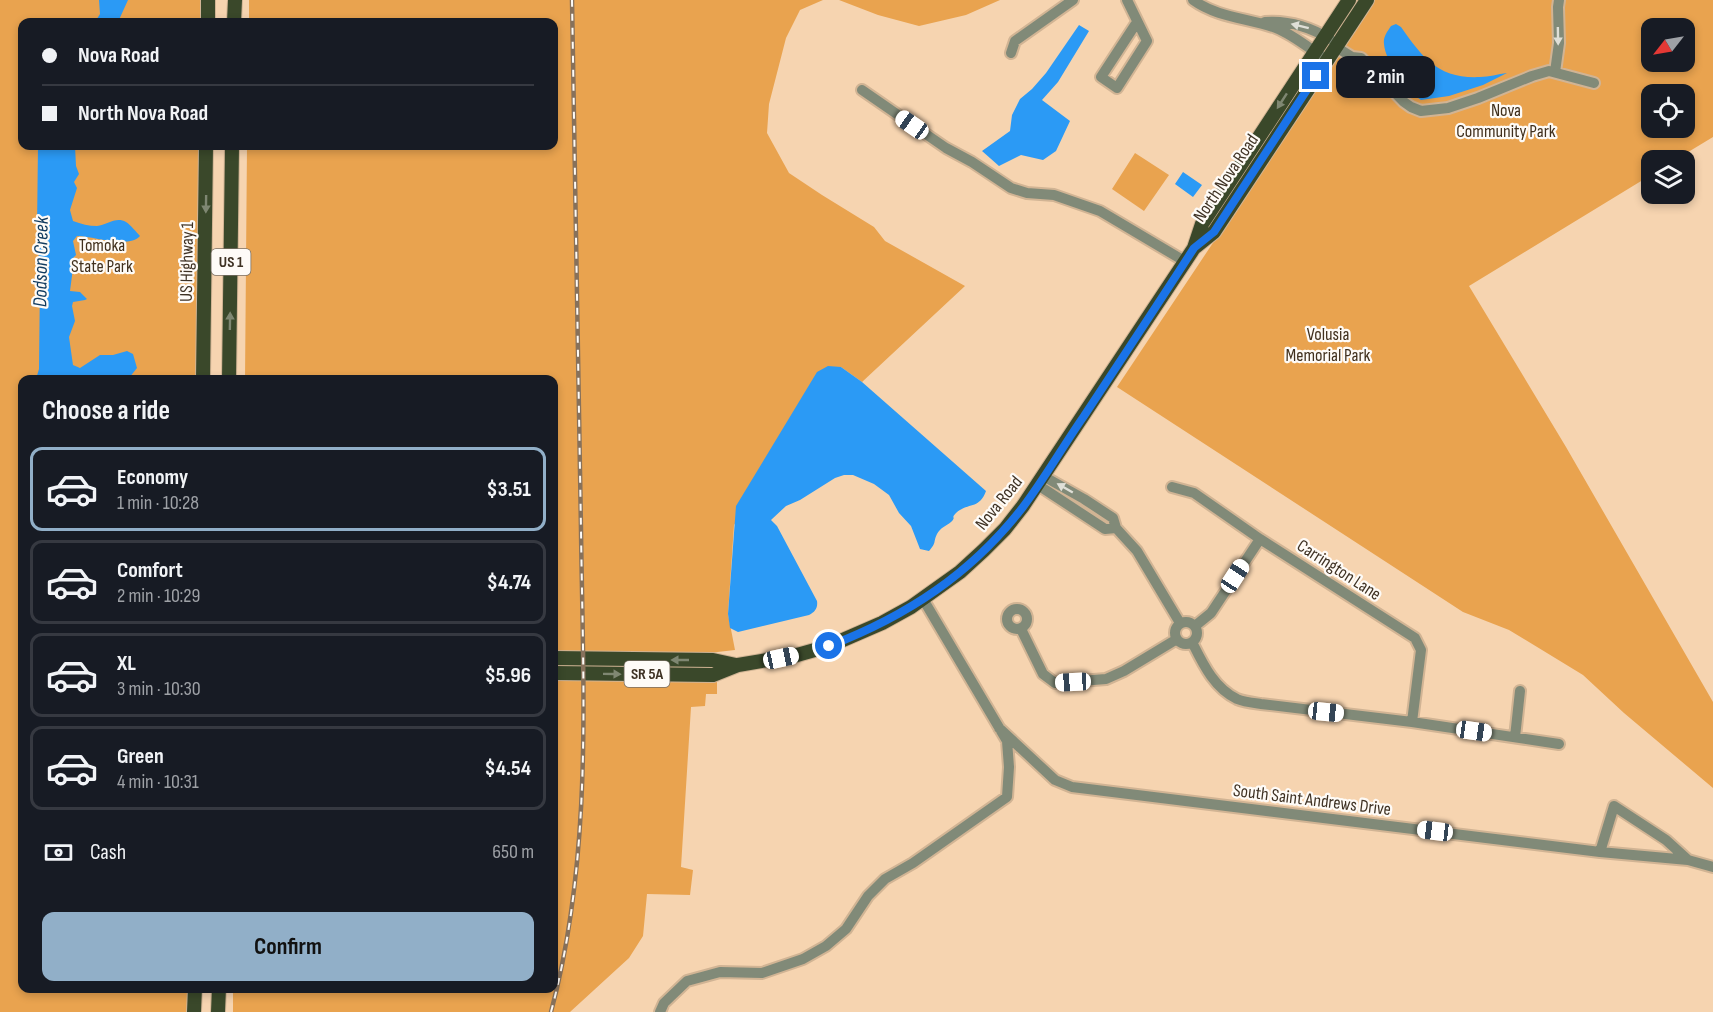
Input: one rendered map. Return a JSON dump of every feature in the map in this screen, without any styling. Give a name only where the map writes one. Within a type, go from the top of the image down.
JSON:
[{"type":"main road","points":[[208,0],[208,18]]},
{"type":"main road","points":[[234,18],[235,0]]},
{"type":"main road","name":"North Nova Road","points":[[1194,248],[1202,224],[1349,0]]},
{"type":"main road","name":"North Nova Road","points":[[1194,248],[1214,232],[1367,0]]},
{"type":"main road","name":"US Highway 1","points":[[203,375],[207,150]]},
{"type":"main road","name":"US 1","points":[[229,375],[232,150]]},
{"type":"main road","name":"Nova Road","points":[[558,673],[713,675],[738,665],[797,655],[829,646],[882,624],[923,599],[960,573],[1005,528],[1041,480],[1194,248]]},
{"type":"main road","name":"Nova Road","points":[[558,658],[713,660],[738,665]]},
{"type":"main road","points":[[194,1012],[195,993]]},
{"type":"main road","points":[[218,1012],[219,993]]},
{"type":"street","points":[[1011,52],[1015,41],[1073,0]]},
{"type":"street","points":[[1127,0],[1147,41],[1117,88],[1101,76],[1137,22]]},
{"type":"street","points":[[1193,0],[1211,11],[1278,29],[1327,60]]},
{"type":"street","points":[[1555,72],[1559,44],[1559,0]]},
{"type":"street","points":[[1259,23],[1275,21],[1306,27],[1324,36],[1352,57],[1361,58],[1404,102],[1421,111],[1448,108],[1542,72],[1555,72],[1594,83]]},
{"type":"street","points":[[862,90],[946,148],[1011,188],[1027,193],[1054,195],[1100,211],[1186,262]]},
{"type":"street","points":[[1041,480],[1084,499],[1113,518],[1116,528],[1137,551],[1180,623]]},
{"type":"street","points":[[1041,480],[1077,510],[1105,529],[1116,528]]},
{"type":"street","name":"Carrington Lane","points":[[1172,487],[1194,494],[1415,638],[1421,650],[1412,722]]},
{"type":"street","points":[[1077,510],[1084,499]]},
{"type":"street","points":[[1195,626],[1210,613],[1260,539]]},
{"type":"street","points":[[660,1012],[664,1003],[687,981],[720,972],[762,973],[803,959],[826,946],[846,929],[868,896],[885,879],[913,863],[1007,797],[1009,767],[1007,741],[923,599]]},
{"type":"street","points":[[1187,621],[1195,626],[1197,636],[1192,642],[1182,643],[1177,639],[1175,630],[1180,623],[1187,621]]},
{"type":"street","points":[[1021,629],[1043,674],[1055,682],[1106,680],[1177,639]]},
{"type":"street","points":[[1192,642],[1218,686],[1238,700],[1412,722],[1559,744]]},
{"type":"street","points":[[1515,737],[1520,691]]},
{"type":"street","name":"South Saint Andrews Drive","points":[[999,728],[1055,780],[1072,788],[1600,852],[1688,860],[1713,867]]},
{"type":"street","points":[[1600,852],[1614,806],[1666,840],[1688,860]]},
{"type":"green space","name":"Tomoka State Park","points":[[0,0],[208,0],[208,18],[18,18],[18,150],[206,150],[203,375],[18,375],[18,993],[195,993],[194,1012],[0,1012]]},
{"type":"green space","points":[[249,0],[823,0],[800,10],[786,38],[769,104],[767,133],[789,173],[874,227],[885,241],[965,286],[862,382],[841,367],[734,525],[728,614],[735,650],[682,656],[558,654],[558,375],[245,375],[247,150],[558,150],[558,18],[249,18]]},
{"type":"green space","points":[[839,0],[1000,0],[966,15],[919,26],[878,15]]},
{"type":"green space","points":[[1340,0],[1713,0],[1713,137],[1692,150],[1641,150],[1641,181],[1469,286],[1566,447],[1713,702],[1713,788],[1583,675],[1509,630],[1463,612],[1117,387],[1328,70],[1305,54]]},
{"type":"green space","points":[[1135,153],[1169,175],[1144,211],[1112,189]]},
{"type":"green space","points":[[558,662],[712,664],[717,669],[558,669]]},
{"type":"green space","points":[[558,677],[717,680],[717,694],[706,694],[705,706],[691,707],[681,867],[693,870],[690,895],[647,894],[643,936],[629,958],[570,1012],[233,1012],[233,993],[558,993]]},
{"type":"water","points":[[99,0],[128,0],[120,18],[98,18],[100,14]]},
{"type":"water","points":[[1396,24],[1425,57],[1442,70],[1465,77],[1507,73],[1483,85],[1449,96],[1421,100],[1409,90],[1385,51],[1385,37],[1391,26]]},
{"type":"water","points":[[1079,25],[1089,31],[1058,82],[1042,100],[1070,121],[1056,151],[1043,160],[1021,155],[999,166],[982,151],[1010,131],[1012,115],[1020,99],[1046,73]]},
{"type":"water","name":"Dodson Creek","points":[[38,150],[75,150],[79,174],[74,182],[77,188],[70,210],[73,221],[97,226],[122,220],[140,236],[135,240],[119,242],[77,236],[73,241],[76,255],[73,258],[70,291],[80,292],[87,299],[73,302],[72,306],[75,321],[69,337],[73,365],[80,368],[100,355],[113,355],[127,351],[133,354],[137,368],[131,375],[37,375],[40,277],[37,228]]},
{"type":"water","points":[[1183,172],[1202,185],[1193,197],[1175,184]]},
{"type":"water","points":[[828,366],[841,367],[862,382],[986,491],[980,501],[956,513],[951,522],[938,532],[929,551],[920,549],[911,526],[899,513],[889,495],[874,484],[853,475],[835,478],[786,506],[771,520],[777,526],[817,601],[816,610],[809,615],[738,632],[730,628],[728,614],[736,506],[817,372]]},
{"type":"railway","points":[[558,980],[574,893],[579,833],[583,712],[572,0]]},
{"type":"railway","points":[[551,1012],[555,993]]},
{"type":"route","points":[[829,646],[882,624],[912,607],[960,573],[1005,528],[1038,485],[1194,248],[1214,232],[1316,76]]},
{"type":"park label","name":"Nova Community Park","points":[[1506,120]]},
{"type":"park label","name":"Volusia Memorial Park","points":[[1328,344]]}]
